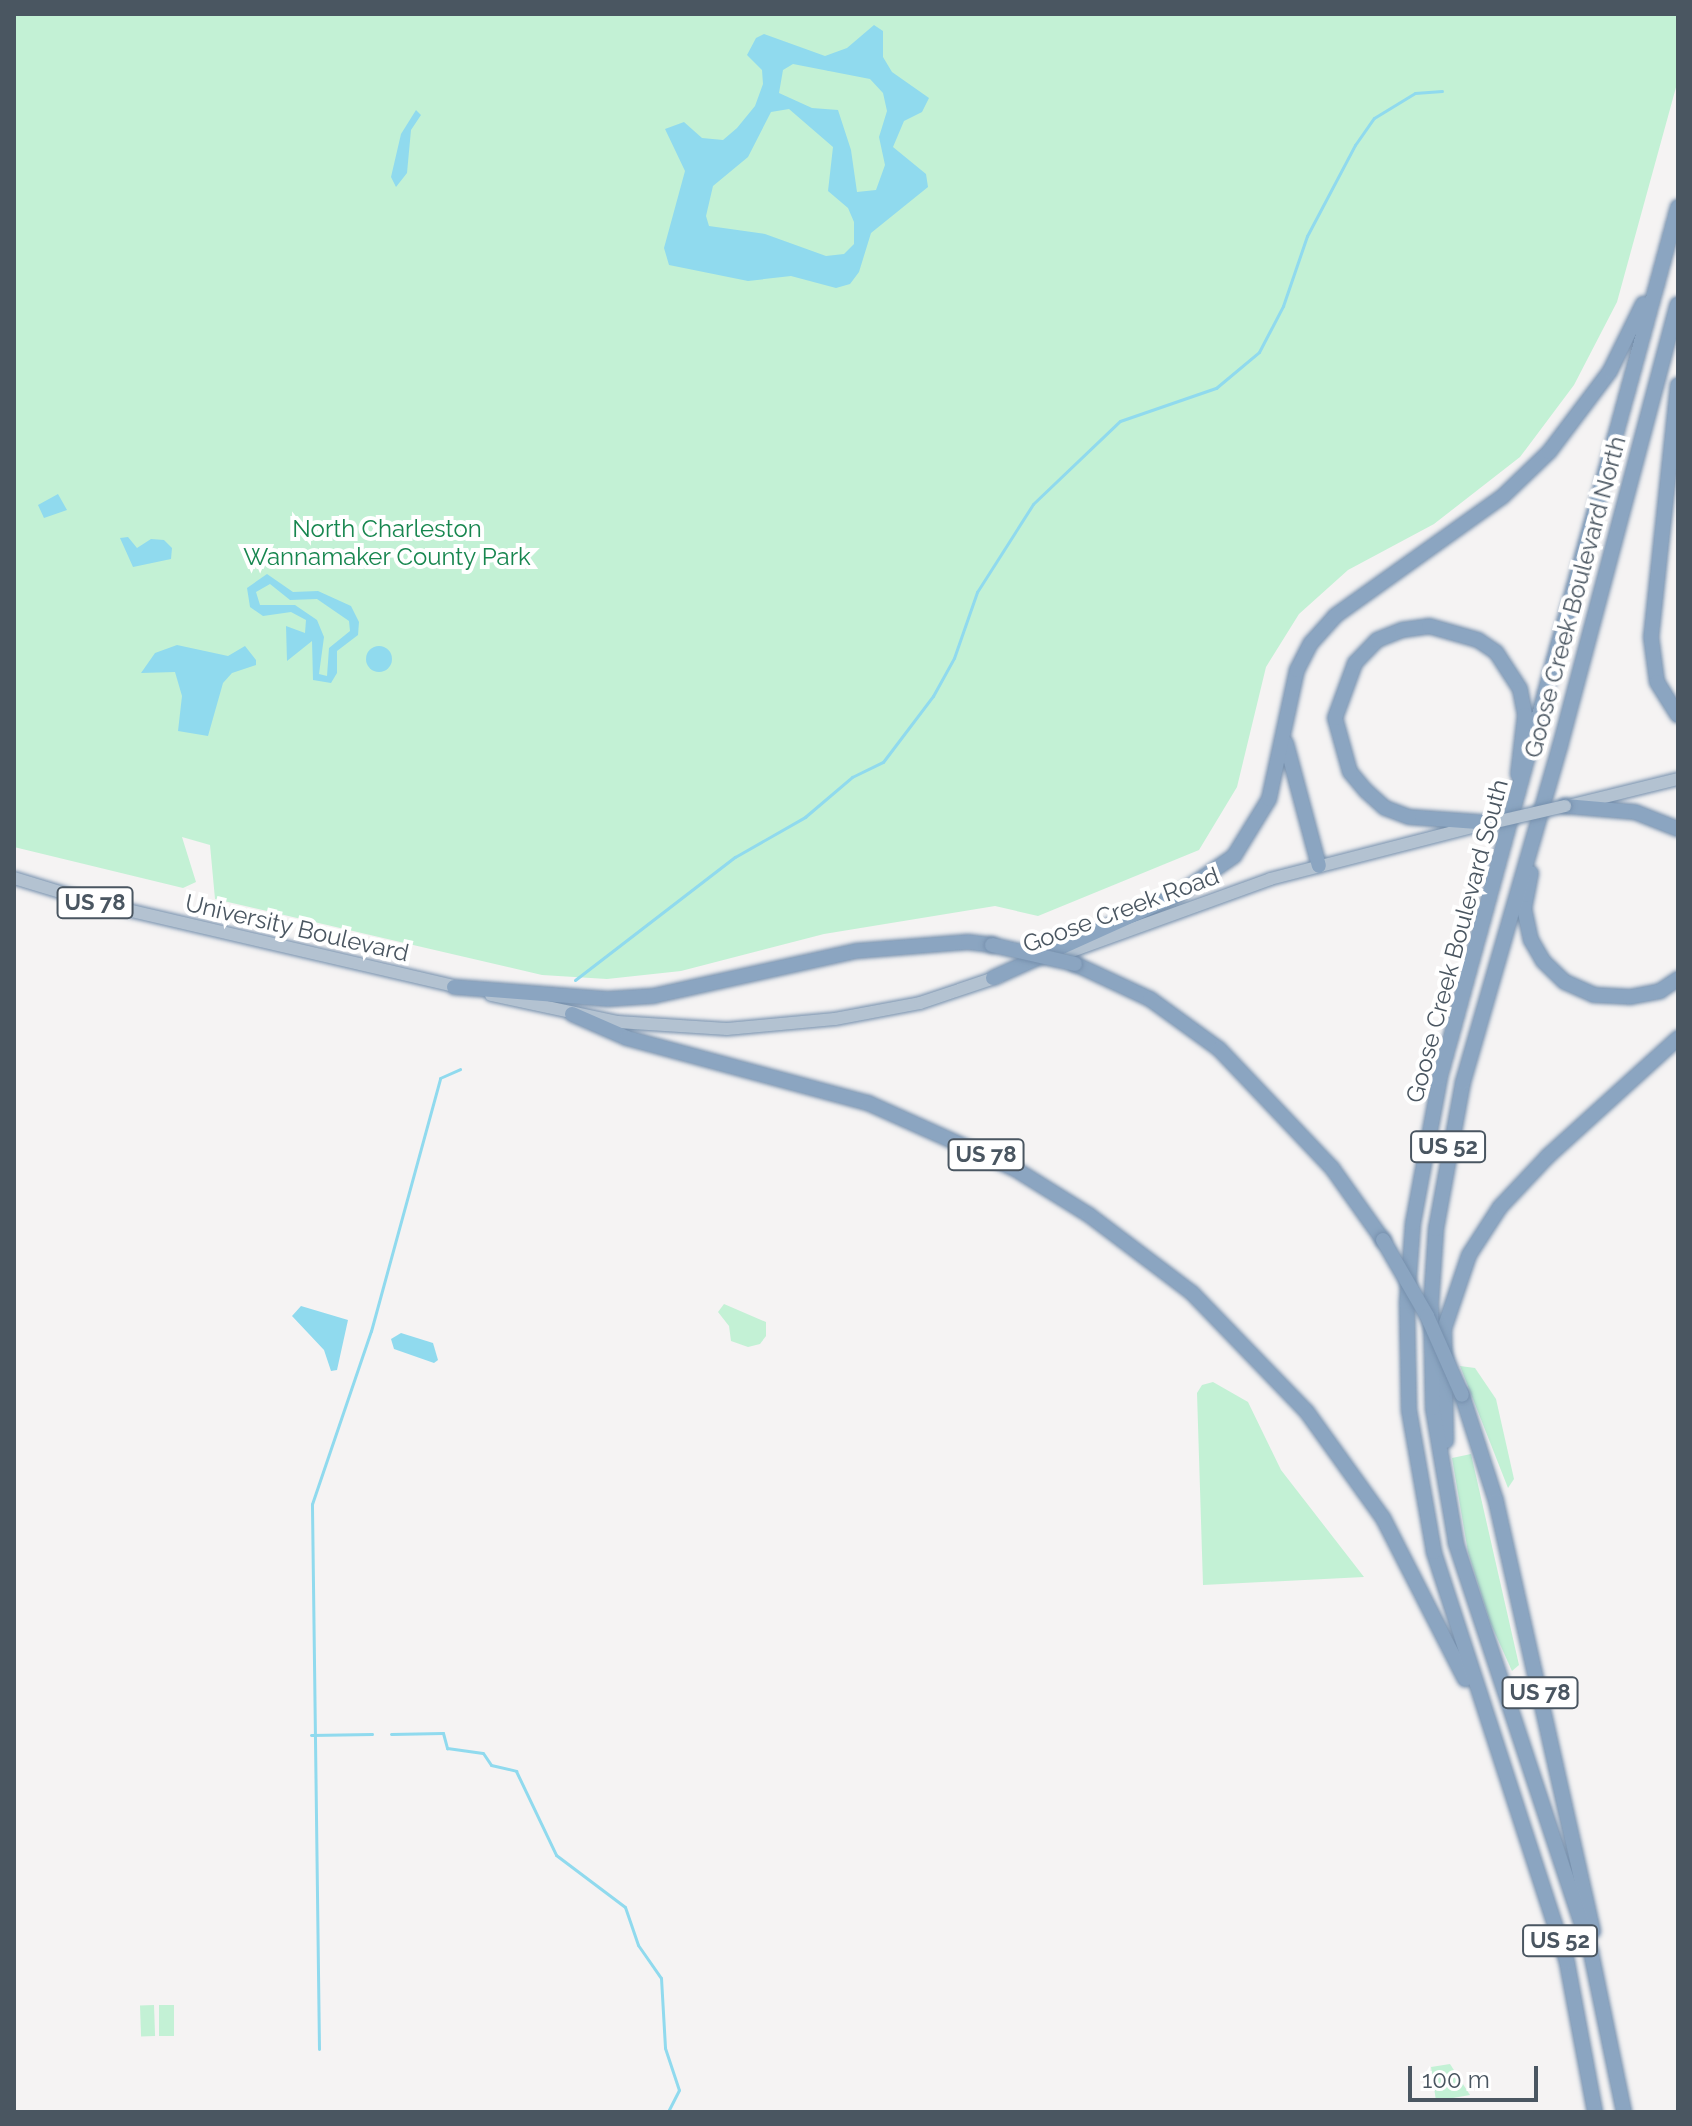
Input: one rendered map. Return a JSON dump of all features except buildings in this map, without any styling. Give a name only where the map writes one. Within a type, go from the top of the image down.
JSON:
[{"type":"highway","points":[[993,978],[1215,873],[1254,831],[1264,810],[1285,735],[1297,670],[1335,616],[1502,497],[1582,411],[1640,315],[1678,197]]},
{"type":"highway","name":"Goose Creek Boulevard South","points":[[1595,2112],[1567,1962],[1451,1614],[1421,1489],[1409,1410],[1407,1302],[1424,1152],[1678,207]]},
{"type":"highway","name":"Goose Creek Boulevard North","points":[[1624,2112],[1601,1995],[1454,1533],[1433,1408],[1436,1229],[1463,1082],[1560,746],[1678,304]]},
{"type":"highway","points":[[1678,385],[1651,637],[1657,682],[1678,715]]},
{"type":"highway","points":[[1491,823],[1409,817],[1385,808],[1350,772],[1335,718],[1355,663],[1377,640],[1429,626],[1453,629],[1496,652],[1510,671],[1525,715],[1500,863]]},
{"type":"highway","points":[[1285,735],[1319,866]]},
{"type":"highway","points":[[1560,746],[1524,908],[1531,940],[1543,961],[1565,982],[1594,995],[1630,997],[1660,991],[1678,979]]},
{"type":"highway","points":[[1565,806],[1635,812],[1678,829]]},
{"type":"highway","name":"US 78","points":[[454,987],[608,999],[653,996],[856,951],[968,942],[1075,964],[1150,999],[1219,1049],[1332,1168],[1383,1240],[1427,1316],[1462,1395],[1509,1555],[1594,1937],[1601,1995]]},
{"type":"highway","name":"US 78","points":[[572,1014],[627,1038],[811,1084],[940,1132],[1076,1208],[1192,1293],[1274,1374],[1355,1473],[1431,1605],[1506,1775]]},
{"type":"highway","points":[[1454,1533],[1442,1368],[1450,1306],[1469,1255],[1500,1207],[1548,1156],[1678,1038]]},
{"type":"main road","name":"Goose Creek Road","points":[[572,1014],[674,1027],[777,1025],[920,1003],[1319,866],[1678,779]]},
{"type":"main road","name":"University Boulevard","points":[[14,878],[125,910],[572,1014]]},
{"type":"green space","name":"North Charleston Wannamaker County Park","points":[[14,14],[1678,14],[1678,80],[1617,302],[1574,385],[1520,457],[1434,524],[1348,570],[1299,614],[1266,667],[1237,787],[1199,850],[1038,916],[995,906],[824,934],[681,971],[607,979],[542,975],[215,899],[210,845],[182,837],[196,882],[183,888],[14,847]]},
{"type":"green space","points":[[724,1304],[766,1322],[766,1336],[760,1344],[748,1347],[731,1341],[729,1326],[718,1312]]},
{"type":"green space","points":[[1460,1366],[1475,1368],[1496,1399],[1514,1479],[1508,1488]]},
{"type":"green space","points":[[1213,1382],[1248,1402],[1281,1470],[1364,1577],[1203,1585],[1197,1393],[1202,1385]]},
{"type":"green space","points":[[1471,1454],[1519,1665],[1512,1671],[1490,1622],[1468,1552],[1452,1458]]},
{"type":"green space","points":[[140,2005],[154,2005],[155,2036],[141,2036]]},
{"type":"green space","points":[[159,2005],[174,2005],[174,2036],[159,2036]]},
{"type":"green space","points":[[1450,2064],[1470,2095],[1436,2101],[1431,2067]]},
{"type":"water","points":[[874,25],[883,31],[883,57],[892,72],[929,98],[922,112],[904,121],[893,147],[926,174],[928,187],[871,233],[859,272],[850,284],[836,288],[791,276],[748,281],[669,265],[664,248],[685,171],[665,129],[684,122],[702,138],[723,140],[737,128],[755,106],[763,84],[762,70],[747,55],[756,38],[764,34],[825,56],[847,48]],"holes":[[[793,64],[870,79],[883,93],[887,111],[879,137],[885,165],[876,190],[857,192],[851,150],[838,110],[812,108],[779,93],[783,70]],[[789,109],[833,147],[828,191],[848,208],[854,222],[854,244],[844,254],[826,256],[765,234],[709,226],[706,216],[713,186],[748,157],[771,112]]]},
{"type":"water","points":[[416,110],[421,115],[411,130],[407,173],[396,187],[391,177],[401,134]]},
{"type":"water","points":[[58,494],[67,510],[44,518],[38,505]]},
{"type":"water","points":[[128,537],[137,548],[151,539],[164,540],[172,548],[171,559],[133,567],[120,538]]},
{"type":"water","points":[[267,574],[293,592],[318,591],[351,606],[359,622],[358,635],[337,651],[337,673],[331,683],[313,680],[312,641],[287,661],[286,626],[305,633],[306,620],[291,612],[263,616],[250,607],[247,588]],"holes":[[[270,584],[290,600],[317,599],[349,621],[350,631],[329,648],[327,676],[319,674],[324,637],[317,620],[295,605],[260,605],[256,592]]]},
{"type":"water","points":[[177,645],[228,656],[245,646],[256,660],[256,665],[232,673],[223,683],[208,736],[178,731],[182,696],[175,672],[141,673],[155,653]]},
{"type":"water","points":[[379,646],[388,650],[392,659],[388,668],[379,672],[370,668],[366,659],[370,650]]},
{"type":"water","points":[[301,1306],[348,1320],[337,1370],[331,1371],[324,1350],[292,1316]]},
{"type":"water","points":[[401,1333],[433,1343],[438,1360],[434,1363],[394,1349],[391,1339]]},
{"type":"waterway","points":[[575,980],[735,857],[805,817],[852,777],[883,762],[933,696],[954,658],[977,592],[1033,504],[1120,421],[1216,388],[1259,352],[1283,306],[1307,236],[1355,145],[1374,118],[1415,93],[1442,91]]},
{"type":"waterway","points":[[319,2049],[312,1504],[371,1331],[440,1078],[460,1069]]},
{"type":"waterway","points":[[391,1734],[443,1733],[447,1748],[483,1753],[491,1765],[516,1771],[556,1855],[625,1907],[638,1945],[661,1978],[665,2048],[679,2090],[668,2112]]},
{"type":"waterway","points":[[311,1735],[372,1734]]}]
